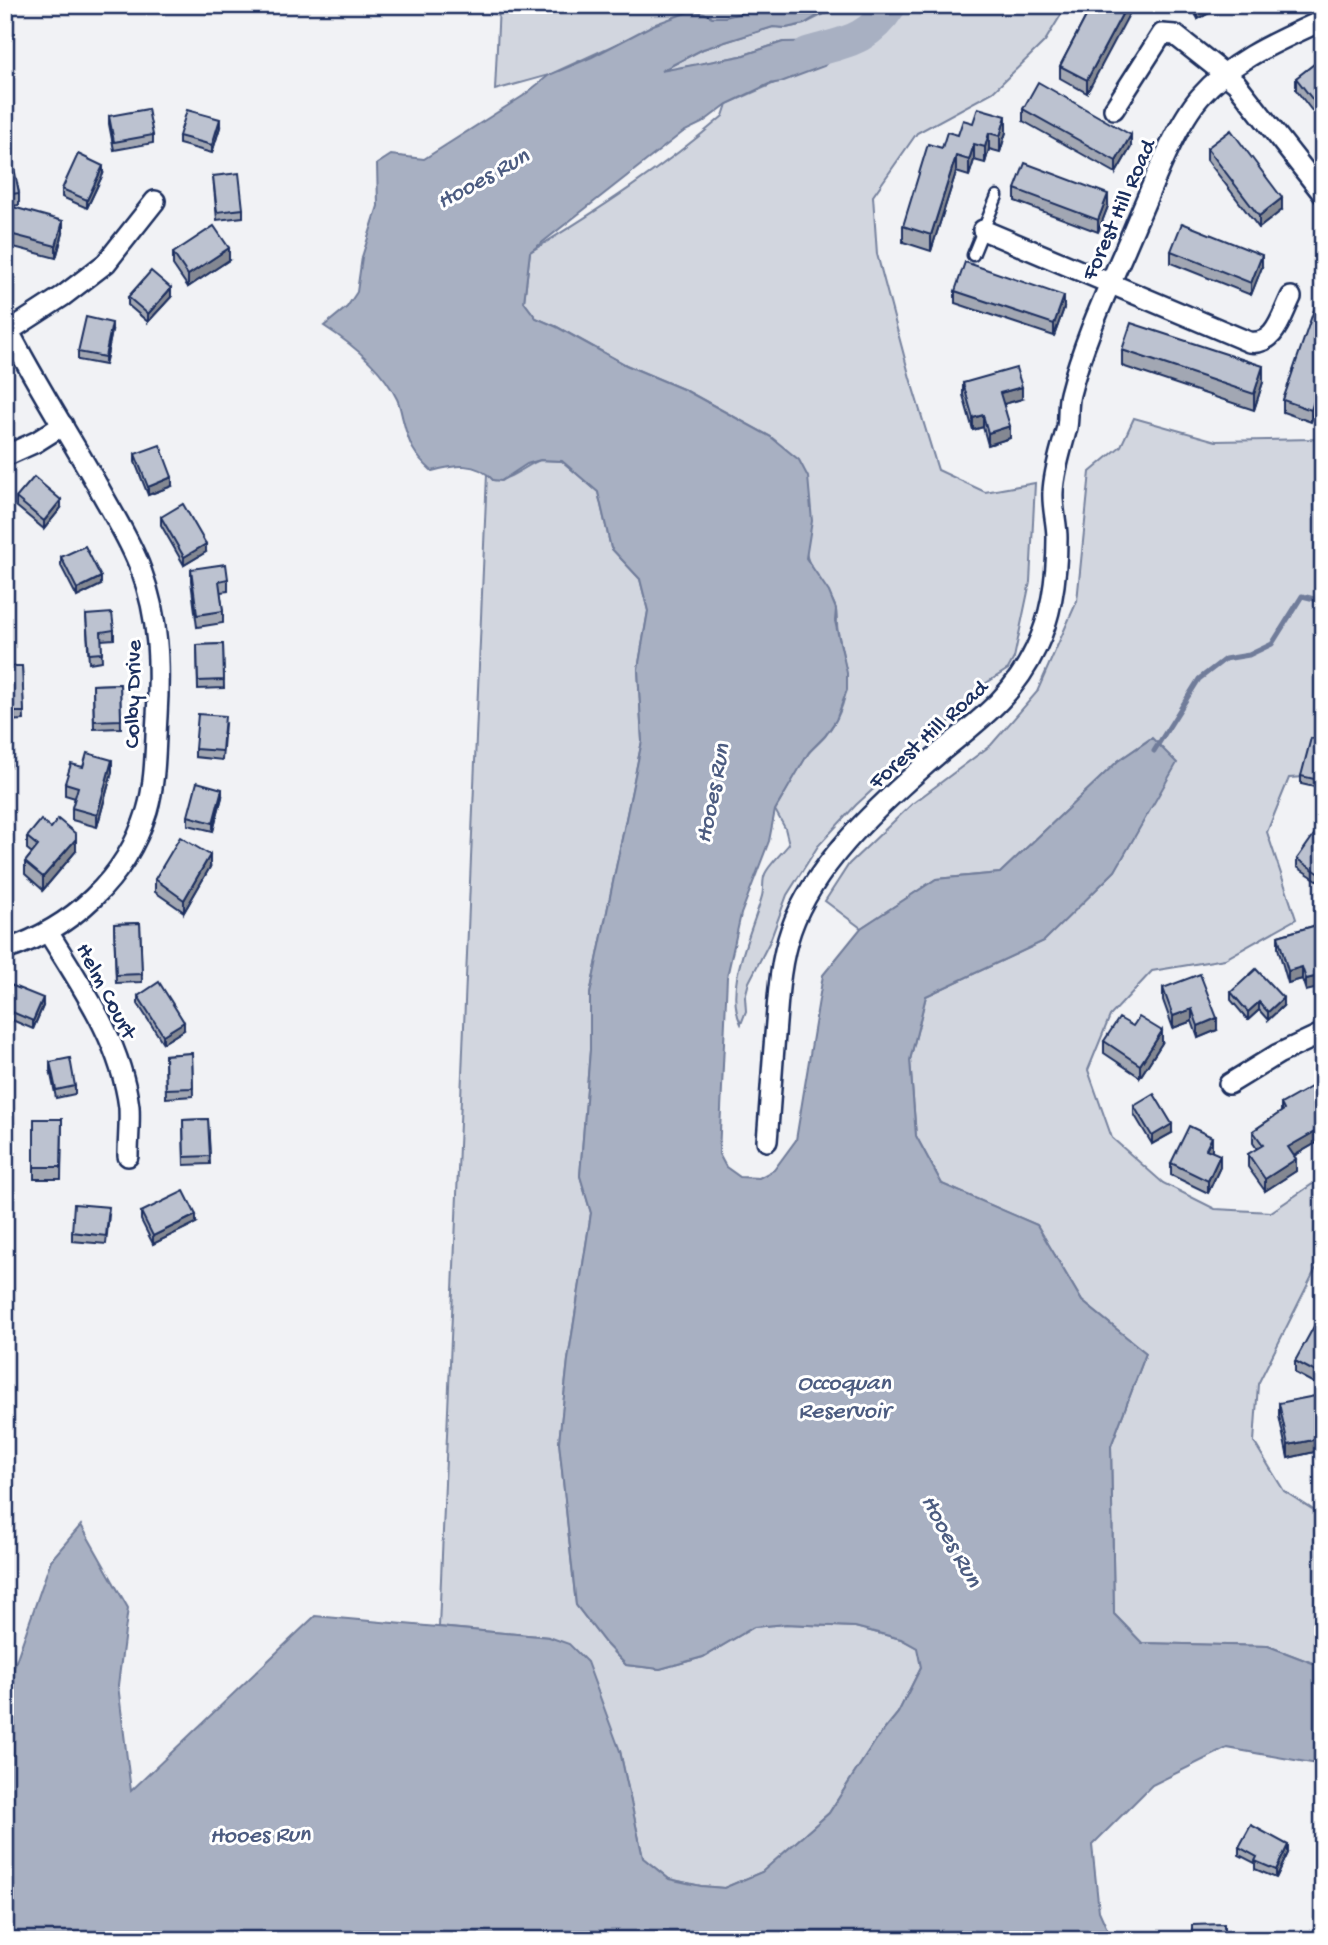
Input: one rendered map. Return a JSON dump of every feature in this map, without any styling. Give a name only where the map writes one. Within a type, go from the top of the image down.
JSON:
[{"type":"street","name":"Forest Hill Road","points":[[767,1141],[781,966],[791,930],[803,903],[831,861],[882,806],[925,765],[1004,698],[1024,671],[1037,646],[1045,625],[1055,572],[1057,536],[1053,493],[1067,426],[1069,397],[1090,333],[1152,186],[1187,115],[1200,97],[1224,73],[1265,47],[1323,20]]},
{"type":"street","points":[[1114,109],[1162,34],[1175,35],[1236,83],[1323,194]]},
{"type":"street","points":[[7,328],[63,296],[106,262],[155,201]]},
{"type":"street","points":[[983,230],[1249,342],[1258,343],[1272,335],[1291,297]]},
{"type":"street","name":"Colby Drive","points":[[5,950],[48,932],[74,915],[107,884],[124,861],[147,810],[153,782],[160,671],[156,626],[142,571],[131,546],[7,328]]},
{"type":"street","points":[[5,456],[36,442],[63,425]]},
{"type":"street","name":"Helm Court","points":[[48,932],[98,1014],[120,1067],[129,1107],[128,1156]]},
{"type":"street","points":[[1229,1084],[1278,1054],[1323,1033]]},
{"type":"lane","points":[[973,255],[997,196]]},
{"type":"shaded area","points":[[499,5],[776,5],[719,18],[694,12],[679,15],[549,75],[495,90]]},
{"type":"shaded area","points":[[842,5],[1067,5],[1045,41],[993,92],[917,133],[873,196],[877,254],[938,470],[985,492],[1035,483],[1030,582],[1014,658],[1008,669],[974,691],[959,714],[856,805],[818,846],[787,895],[770,941],[749,982],[745,997],[746,1011],[741,1024],[735,994],[741,960],[762,896],[765,874],[789,844],[785,828],[775,810],[808,754],[835,722],[844,697],[846,673],[835,606],[807,557],[771,437],[685,390],[626,365],[536,318],[524,302],[530,252],[605,205],[677,153],[723,116],[727,104],[834,57],[846,42],[783,42],[741,56],[659,72],[703,49],[773,27],[786,28],[804,24]]},
{"type":"shaded area","points":[[1134,418],[1216,441],[1314,439],[1323,432],[1323,776],[1289,778],[1267,832],[1296,919],[1225,959],[1152,971],[1110,1016],[1088,1070],[1112,1138],[1163,1183],[1215,1209],[1271,1212],[1323,1177],[1323,1263],[1315,1270],[1258,1384],[1254,1442],[1284,1491],[1323,1516],[1323,1667],[1268,1646],[1142,1643],[1114,1614],[1111,1446],[1146,1353],[1082,1301],[1037,1225],[942,1184],[916,1136],[910,1060],[926,996],[1044,941],[1115,871],[1176,763],[1151,738],[1118,761],[1000,873],[936,879],[861,928],[825,901],[849,864],[912,804],[991,745],[1037,692],[1077,601],[1090,472],[1121,446]]},
{"type":"shaded area","points":[[540,460],[562,461],[598,492],[611,548],[640,579],[648,611],[638,669],[642,741],[590,994],[590,1050],[580,1176],[591,1213],[568,1360],[559,1442],[576,1605],[626,1665],[660,1669],[703,1657],[754,1627],[786,1624],[855,1627],[901,1639],[918,1648],[921,1667],[898,1713],[876,1740],[829,1813],[762,1872],[724,1888],[669,1879],[643,1858],[620,1751],[549,1637],[439,1627],[487,473],[493,480],[499,480]]},
{"type":"water","name":"Occoquan Reservoir","points":[[776,5],[842,5],[835,11],[817,16],[804,24],[786,28],[773,27],[703,49],[661,71],[741,56],[783,42],[847,41],[824,66],[769,84],[727,104],[702,123],[683,132],[530,252],[524,302],[536,318],[626,365],[685,390],[771,437],[799,460],[808,477],[812,521],[806,558],[829,592],[836,609],[835,621],[847,673],[847,690],[836,720],[809,752],[775,810],[769,841],[741,914],[727,977],[719,1154],[726,1167],[740,1177],[759,1178],[774,1170],[796,1140],[823,975],[861,928],[936,879],[1000,873],[1118,761],[1152,738],[1177,763],[1115,871],[1044,941],[926,996],[910,1060],[916,1136],[942,1184],[1037,1225],[1082,1301],[1146,1353],[1111,1446],[1114,1614],[1142,1643],[1268,1646],[1323,1667],[1323,1765],[1227,1748],[1152,1785],[1092,1845],[1099,1911],[1112,1940],[5,1940],[5,1693],[51,1560],[81,1525],[128,1608],[118,1685],[131,1791],[315,1616],[549,1637],[569,1644],[587,1662],[620,1751],[643,1858],[669,1879],[724,1888],[762,1872],[829,1813],[876,1740],[898,1713],[921,1667],[917,1648],[901,1639],[855,1627],[786,1624],[754,1627],[703,1657],[660,1669],[626,1665],[576,1605],[559,1442],[568,1360],[591,1213],[580,1176],[590,1050],[590,994],[642,741],[638,669],[648,611],[640,579],[611,548],[598,492],[562,461],[540,460],[527,464],[501,481],[493,480],[472,467],[449,467],[432,471],[413,448],[398,401],[383,377],[355,349],[324,326],[347,307],[357,292],[362,257],[378,206],[377,164],[391,155],[424,159],[523,96],[549,75],[592,57],[653,25],[691,11],[712,17],[725,17]]},
{"type":"building","points":[[1092,5],[1127,5],[1087,80],[1060,66]]},
{"type":"building","points":[[1318,61],[1323,67],[1323,113],[1296,78]]},
{"type":"building","points":[[1038,82],[1131,135],[1116,161],[1023,109]]},
{"type":"building","points":[[978,108],[1006,116],[1000,136],[989,133],[985,147],[974,144],[969,160],[956,156],[931,235],[903,226],[928,144],[942,148],[947,132],[958,135],[963,120],[973,123]]},
{"type":"building","points":[[148,109],[153,135],[114,142],[109,116]]},
{"type":"building","points":[[187,110],[220,119],[212,145],[179,136]]},
{"type":"building","points":[[1231,130],[1282,198],[1259,216],[1207,148]]},
{"type":"building","points":[[9,142],[19,193],[5,195],[5,143]]},
{"type":"building","points":[[78,154],[103,166],[87,200],[62,189]]},
{"type":"building","points":[[1025,163],[1108,194],[1098,220],[1015,189]]},
{"type":"building","points":[[239,173],[243,209],[217,212],[213,176]]},
{"type":"building","points":[[13,207],[63,221],[56,246],[6,233]]},
{"type":"building","points":[[1182,223],[1262,255],[1251,283],[1171,251]]},
{"type":"building","points":[[214,226],[229,248],[188,275],[173,253]]},
{"type":"building","points":[[1323,254],[1323,267],[1317,258]]},
{"type":"building","points":[[965,262],[1064,296],[1054,324],[955,291]]},
{"type":"building","points":[[151,271],[171,288],[148,314],[128,297]]},
{"type":"building","points":[[1317,301],[1323,303],[1323,374],[1311,410],[1283,400]]},
{"type":"building","points":[[86,317],[112,323],[105,357],[78,352]]},
{"type":"building","points":[[1131,323],[1263,366],[1254,394],[1122,350]]},
{"type":"building","points":[[1016,368],[1022,387],[1000,393],[1010,426],[988,433],[983,415],[973,418],[963,383]]},
{"type":"building","points":[[160,445],[172,477],[148,487],[135,454]]},
{"type":"building","points":[[34,477],[61,500],[44,521],[16,498]]},
{"type":"building","points":[[183,504],[206,544],[184,557],[161,517]]},
{"type":"building","points":[[85,546],[101,577],[77,589],[61,557]]},
{"type":"building","points":[[226,564],[228,579],[219,581],[223,611],[197,615],[191,569]]},
{"type":"building","points":[[112,613],[114,630],[101,632],[102,653],[89,654],[86,615]]},
{"type":"building","points":[[223,644],[224,680],[198,681],[197,645]]},
{"type":"building","points":[[5,666],[22,666],[24,712],[5,712]]},
{"type":"building","points":[[120,684],[121,720],[94,721],[93,685]]},
{"type":"building","points":[[198,714],[225,716],[222,751],[195,749]]},
{"type":"building","points":[[1311,738],[1323,741],[1323,781],[1301,776]]},
{"type":"building","points":[[87,753],[112,760],[97,815],[72,808],[78,787],[65,783],[71,764],[83,767]]},
{"type":"building","points":[[197,782],[222,789],[213,823],[188,816]]},
{"type":"building","points":[[58,819],[76,834],[76,839],[43,877],[25,862],[38,846],[27,837],[41,820],[51,828]]},
{"type":"building","points":[[1318,829],[1323,833],[1323,870],[1320,874],[1297,859]]},
{"type":"building","points":[[180,837],[210,855],[184,900],[155,879]]},
{"type":"building","points":[[5,870],[10,896],[5,897]]},
{"type":"building","points":[[140,923],[142,974],[116,975],[114,924]]},
{"type":"building","points":[[1317,925],[1319,933],[1323,932],[1323,975],[1306,979],[1302,967],[1288,971],[1278,936]]},
{"type":"building","points":[[1256,969],[1283,998],[1268,1012],[1259,1002],[1248,1012],[1231,992]]},
{"type":"building","points":[[1200,974],[1217,1018],[1198,1026],[1192,1009],[1173,1016],[1163,988]]},
{"type":"building","points":[[159,982],[184,1022],[163,1035],[138,996]]},
{"type":"building","points":[[8,984],[43,998],[33,1021],[5,1009],[5,991]]},
{"type":"building","points":[[1139,1017],[1162,1031],[1140,1065],[1104,1041],[1119,1018],[1133,1026]]},
{"type":"building","points":[[192,1053],[193,1088],[166,1089],[165,1055]]},
{"type":"building","points":[[70,1058],[75,1086],[56,1090],[50,1062]]},
{"type":"building","points":[[1318,1083],[1323,1092],[1323,1127],[1288,1147],[1296,1159],[1265,1179],[1248,1154],[1263,1145],[1253,1131],[1284,1110],[1281,1104]]},
{"type":"building","points":[[1154,1094],[1172,1124],[1152,1136],[1134,1106]]},
{"type":"building","points":[[34,1119],[62,1119],[61,1167],[34,1167]]},
{"type":"building","points":[[208,1119],[210,1156],[184,1157],[183,1120]]},
{"type":"building","points":[[1189,1126],[1212,1137],[1206,1149],[1220,1155],[1208,1181],[1171,1163]]},
{"type":"building","points":[[184,1191],[196,1215],[153,1236],[141,1212]]},
{"type":"building","points":[[74,1204],[109,1207],[106,1236],[72,1232]]},
{"type":"building","points":[[1318,1319],[1323,1322],[1323,1376],[1295,1361]]},
{"type":"building","points":[[1315,1396],[1323,1438],[1288,1445],[1279,1403]]},
{"type":"building","points":[[1251,1825],[1288,1845],[1276,1870],[1255,1861],[1257,1857],[1239,1847]]},
{"type":"building","points":[[1224,1924],[1224,1940],[1192,1940],[1192,1925]]},
{"type":"waterway","name":"Hooes Run","points":[[807,53],[864,33],[874,26],[891,5]]},
{"type":"waterway","points":[[1154,751],[1199,679],[1225,659],[1249,655],[1272,644],[1302,596],[1323,601]]}]
